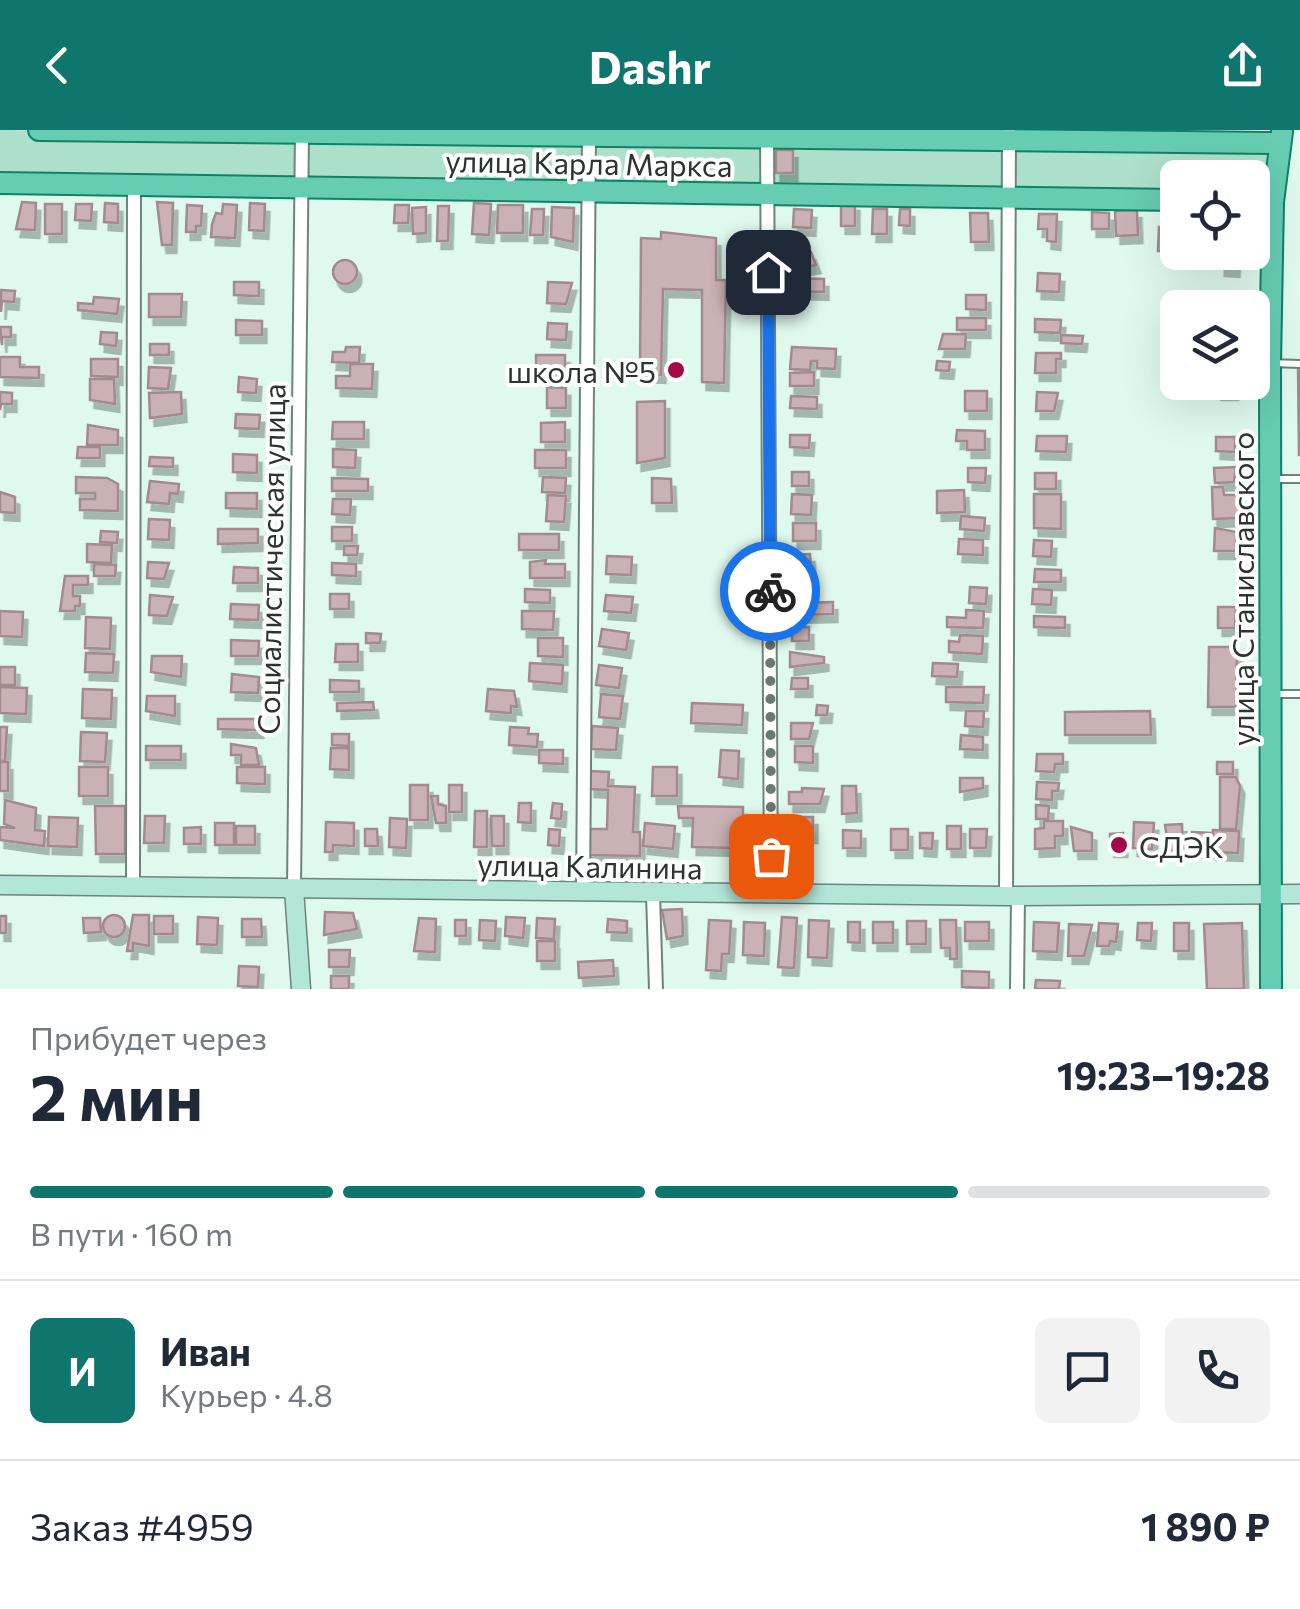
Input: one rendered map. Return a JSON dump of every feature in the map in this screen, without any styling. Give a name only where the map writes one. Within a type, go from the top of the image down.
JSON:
[{"type":"main road","name":"улица Карла Маркса","points":[[38,130],[1282,136]]},
{"type":"main road","name":"улица Станиславского","points":[[1270,178],[1282,136]]},
{"type":"main road","name":"улица Карла Маркса","points":[[0,183],[1160,200]]},
{"type":"main road","name":"улица Станиславского","points":[[1270,400],[1272,989]]},
{"type":"main road","name":"улица Калинина","points":[[0,885],[771,895],[1300,894]]},
{"type":"main road","name":"Социалистическая улица","points":[[294,890],[300,989]]},
{"type":"street","name":"Социалистическая улица","points":[[294,890],[302,131]]},
{"type":"street","points":[[583,893],[588,133]]},
{"type":"street","points":[[767,134],[771,895]]},
{"type":"street","points":[[1009,135],[1012,896],[1017,989]]},
{"type":"street","points":[[132,887],[134,185]]},
{"type":"street","points":[[653,894],[656,989]]},
{"type":"lane","points":[[1270,363],[1300,364]]},
{"type":"lane","points":[[1270,479],[1300,479]]},
{"type":"lane","points":[[1271,694],[1300,694]]},
{"type":"green space","points":[[0,130],[1280,143],[1273,202],[1270,160],[1160,160],[1160,201],[0,183]]},
{"type":"building","points":[[776,150],[793,150],[793,173],[776,173]]},
{"type":"building","points":[[22,202],[36,203],[35,230],[16,229]]},
{"type":"building","points":[[157,202],[173,203],[172,245],[162,245]]},
{"type":"building","points":[[105,203],[118,204],[118,223],[104,222]]},
{"type":"building","points":[[250,203],[265,204],[264,231],[249,230]]},
{"type":"building","points":[[474,203],[491,204],[489,235],[472,234]]},
{"type":"building","points":[[841,203],[855,203],[855,226],[841,226]]},
{"type":"building","points":[[45,204],[62,204],[62,234],[45,234]]},
{"type":"building","points":[[76,204],[92,204],[91,221],[75,220]]},
{"type":"building","points":[[223,204],[237,205],[235,238],[211,237],[216,213],[222,214]]},
{"type":"building","points":[[187,205],[202,206],[201,226],[196,226],[196,232],[186,232]]},
{"type":"building","points":[[395,205],[409,205],[408,223],[394,223]]},
{"type":"building","points":[[498,205],[523,205],[523,233],[497,233]]},
{"type":"building","points":[[438,206],[449,206],[448,241],[437,241]]},
{"type":"building","points":[[426,207],[426,233],[413,234],[412,208]]},
{"type":"building","points":[[552,207],[574,208],[573,242],[551,237]]},
{"type":"building","points":[[532,209],[544,209],[543,235],[530,235]]},
{"type":"building","points":[[794,209],[812,210],[811,228],[793,227]]},
{"type":"building","points":[[873,209],[887,209],[887,234],[872,234]]},
{"type":"building","points":[[900,209],[910,209],[910,226],[899,225]]},
{"type":"building","points":[[1137,210],[1138,235],[1116,236],[1115,211]]},
{"type":"building","points":[[1092,212],[1109,213],[1109,229],[1092,229]]},
{"type":"building","points":[[970,213],[988,213],[989,242],[971,242]]},
{"type":"building","points":[[1039,214],[1057,214],[1056,242],[1047,241],[1047,229],[1038,229]]},
{"type":"building","points":[[661,232],[716,238],[716,280],[726,280],[724,383],[702,382],[702,290],[663,289],[661,375],[640,374],[641,238],[661,239]]},
{"type":"building","points":[[790,251],[811,252],[816,265],[802,268],[802,263],[789,263]]},
{"type":"building","points":[[345,260],[357,272],[345,284],[333,272]]},
{"type":"building","points":[[1038,273],[1060,274],[1059,292],[1037,291]]},
{"type":"building","points":[[792,278],[824,279],[824,292],[792,291]]},
{"type":"building","points":[[234,282],[259,282],[259,296],[234,295]]},
{"type":"building","points":[[548,282],[572,283],[566,304],[547,303]]},
{"type":"building","points":[[1,290],[15,291],[14,302],[2,301],[1,312]]},
{"type":"building","points":[[149,294],[182,294],[181,317],[149,317]]},
{"type":"building","points":[[966,295],[986,295],[986,310],[966,309]]},
{"type":"building","points":[[94,297],[119,299],[117,314],[78,310],[78,303],[93,304]]},
{"type":"building","points":[[957,318],[986,318],[986,330],[957,330]]},
{"type":"building","points":[[1035,319],[1061,320],[1060,333],[1035,332]]},
{"type":"building","points":[[236,320],[262,321],[262,335],[236,335]]},
{"type":"building","points":[[548,323],[567,324],[566,340],[547,339]]},
{"type":"building","points":[[0,327],[11,327],[11,337],[2,337],[2,345]]},
{"type":"building","points":[[101,332],[117,333],[116,346],[100,344]]},
{"type":"building","points":[[943,334],[966,334],[965,349],[939,349]]},
{"type":"building","points":[[1061,335],[1083,336],[1082,344],[1061,343]]},
{"type":"building","points":[[150,344],[169,344],[169,355],[150,355]]},
{"type":"building","points":[[346,347],[360,347],[359,363],[332,362],[333,352],[345,352]]},
{"type":"building","points":[[792,347],[836,349],[835,369],[817,368],[817,361],[811,361],[810,370],[790,369]]},
{"type":"building","points":[[1036,353],[1061,353],[1061,359],[1056,359],[1056,373],[1035,373]]},
{"type":"building","points":[[536,355],[565,355],[565,372],[536,372]]},
{"type":"building","points":[[0,357],[20,357],[20,367],[39,367],[39,378],[0,377]]},
{"type":"building","points":[[91,359],[118,359],[118,377],[91,376]]},
{"type":"building","points":[[937,361],[950,362],[949,371],[936,370]]},
{"type":"building","points":[[350,364],[373,364],[372,389],[336,388],[336,376],[350,376]]},
{"type":"building","points":[[149,367],[171,368],[168,389],[148,388]]},
{"type":"building","points":[[1300,369],[1300,455],[1299,455]]},
{"type":"building","points":[[814,372],[814,386],[790,386],[790,373]]},
{"type":"building","points":[[239,377],[257,379],[256,393],[238,392]]},
{"type":"building","points":[[90,379],[114,379],[115,404],[90,400]]},
{"type":"building","points":[[547,387],[566,388],[566,408],[547,408]]},
{"type":"building","points":[[965,391],[987,391],[987,411],[965,411]]},
{"type":"building","points":[[0,392],[12,393],[12,404],[1,404],[0,410]]},
{"type":"building","points":[[181,392],[182,414],[150,418],[149,393]]},
{"type":"building","points":[[1037,392],[1058,393],[1054,411],[1036,411]]},
{"type":"building","points":[[791,396],[817,397],[817,409],[790,408]]},
{"type":"building","points":[[665,401],[665,458],[637,463],[637,402]]},
{"type":"building","points":[[236,414],[260,415],[259,429],[235,428]]},
{"type":"building","points":[[333,422],[364,422],[364,439],[332,439]]},
{"type":"building","points":[[565,422],[565,442],[541,442],[541,423]]},
{"type":"building","points":[[88,425],[118,430],[118,445],[87,445]]},
{"type":"building","points":[[957,430],[985,431],[985,450],[967,450],[967,441],[956,441]]},
{"type":"building","points":[[790,435],[810,435],[809,448],[790,447]]},
{"type":"building","points":[[1037,436],[1067,436],[1066,452],[1036,451]]},
{"type":"building","points":[[1216,437],[1235,437],[1235,452],[1216,451]]},
{"type":"building","points":[[78,447],[100,447],[100,458],[77,458]]},
{"type":"building","points":[[333,449],[356,450],[355,468],[333,467]]},
{"type":"building","points":[[535,450],[566,450],[566,468],[535,468]]},
{"type":"building","points":[[233,454],[257,455],[257,473],[233,472]]},
{"type":"building","points":[[150,457],[173,458],[173,467],[149,466]]},
{"type":"building","points":[[1236,467],[1234,482],[1215,483],[1214,468]]},
{"type":"building","points":[[968,468],[986,468],[985,483],[968,482]]},
{"type":"building","points":[[792,472],[809,472],[809,486],[792,486]]},
{"type":"building","points":[[1035,473],[1056,473],[1056,489],[1035,489]]},
{"type":"building","points":[[76,477],[107,478],[118,484],[118,511],[80,510],[80,499],[95,499],[95,493],[76,493]]},
{"type":"building","points":[[543,477],[566,478],[565,493],[542,492]]},
{"type":"building","points":[[332,478],[368,479],[368,491],[332,491]]},
{"type":"building","points":[[652,478],[671,479],[672,503],[652,503]]},
{"type":"building","points":[[150,481],[179,484],[178,494],[170,493],[169,504],[147,502]]},
{"type":"building","points":[[1212,487],[1223,487],[1224,495],[1239,495],[1239,518],[1213,519]]},
{"type":"building","points":[[964,490],[965,512],[937,513],[937,491]]},
{"type":"building","points":[[0,492],[15,497],[15,513],[0,512]]},
{"type":"building","points":[[226,493],[257,493],[257,509],[226,508]]},
{"type":"building","points":[[792,494],[812,495],[811,515],[791,514]]},
{"type":"building","points":[[1034,494],[1061,494],[1061,529],[1034,528]]},
{"type":"building","points":[[548,495],[566,496],[564,522],[546,521]]},
{"type":"building","points":[[333,499],[351,499],[350,515],[332,514]]},
{"type":"building","points":[[961,516],[985,518],[984,531],[960,529]]},
{"type":"building","points":[[149,519],[170,520],[169,540],[148,539]]},
{"type":"building","points":[[793,523],[816,523],[816,541],[793,541]]},
{"type":"building","points":[[332,527],[352,527],[352,541],[332,541]]},
{"type":"building","points":[[1215,528],[1236,532],[1236,551],[1214,551]]},
{"type":"building","points":[[218,529],[258,529],[258,543],[218,544]]},
{"type":"building","points":[[101,531],[118,532],[117,543],[100,542]]},
{"type":"building","points":[[519,534],[559,534],[559,550],[519,550]]},
{"type":"building","points":[[959,539],[983,540],[983,555],[958,554]]},
{"type":"building","points":[[1034,540],[1052,541],[1051,557],[1033,556]]},
{"type":"building","points":[[87,544],[112,545],[111,563],[87,562]]},
{"type":"building","points":[[344,546],[358,546],[357,555],[344,555]]},
{"type":"building","points":[[810,554],[811,566],[792,566],[792,555]]},
{"type":"building","points":[[607,556],[632,557],[631,575],[606,574]]},
{"type":"building","points":[[546,560],[545,564],[565,564],[565,578],[530,578],[530,562]]},
{"type":"building","points":[[148,562],[169,563],[164,579],[147,578]]},
{"type":"building","points":[[332,563],[356,564],[356,576],[332,575]]},
{"type":"building","points":[[94,564],[116,565],[115,576],[94,576]]},
{"type":"building","points":[[234,567],[258,568],[258,583],[233,583]]},
{"type":"building","points":[[1035,569],[1061,570],[1061,582],[1034,582]]},
{"type":"building","points":[[65,576],[88,576],[88,585],[73,585],[73,596],[80,596],[80,606],[75,606],[75,611],[60,611]]},
{"type":"building","points":[[793,577],[813,578],[813,592],[792,591]]},
{"type":"building","points":[[970,587],[987,588],[986,604],[969,603]]},
{"type":"building","points":[[525,589],[550,590],[550,603],[525,602]]},
{"type":"building","points":[[1033,589],[1052,590],[1051,605],[1032,604]]},
{"type":"building","points":[[330,594],[349,594],[349,609],[330,609]]},
{"type":"building","points":[[150,595],[173,597],[167,616],[149,615]]},
{"type":"building","points":[[606,595],[633,597],[631,613],[604,611]]},
{"type":"building","points":[[833,602],[833,614],[791,615],[791,603]]},
{"type":"building","points":[[231,604],[259,605],[258,620],[230,619]]},
{"type":"building","points":[[1218,607],[1236,607],[1235,628],[1218,628]]},
{"type":"building","points":[[966,610],[984,611],[983,628],[947,627],[947,617],[966,618]]},
{"type":"building","points":[[0,611],[23,612],[22,637],[0,636]]},
{"type":"building","points":[[522,611],[554,611],[553,630],[522,629]]},
{"type":"building","points":[[1034,616],[1065,617],[1065,628],[1034,627]]},
{"type":"building","points":[[86,617],[111,618],[110,649],[85,648]]},
{"type":"building","points":[[792,627],[809,627],[809,641],[792,641]]},
{"type":"building","points":[[602,629],[629,633],[626,650],[599,646]]},
{"type":"building","points":[[366,633],[381,634],[380,643],[366,643]]},
{"type":"building","points":[[960,635],[983,636],[982,654],[949,652],[949,641],[959,642]]},
{"type":"building","points":[[538,638],[563,638],[563,657],[538,656]]},
{"type":"building","points":[[231,640],[259,641],[258,656],[231,656]]},
{"type":"building","points":[[336,644],[358,644],[358,662],[335,662]]},
{"type":"building","points":[[1209,647],[1237,647],[1236,707],[1208,707]]},
{"type":"building","points":[[790,652],[824,657],[824,663],[790,667]]},
{"type":"building","points":[[86,653],[114,654],[113,673],[85,672]]},
{"type":"building","points":[[152,656],[182,656],[181,677],[151,672]]},
{"type":"building","points":[[530,663],[563,665],[562,684],[529,681]]},
{"type":"building","points":[[933,663],[958,664],[957,677],[932,676]]},
{"type":"building","points":[[599,665],[622,668],[619,688],[596,685]]},
{"type":"building","points":[[0,667],[15,667],[15,685],[0,685]]},
{"type":"building","points":[[232,674],[259,677],[258,693],[231,692]]},
{"type":"building","points":[[792,678],[808,678],[808,689],[791,689]]},
{"type":"building","points":[[330,680],[359,681],[359,692],[330,692]]},
{"type":"building","points":[[0,687],[27,688],[26,714],[0,713]]},
{"type":"building","points":[[946,687],[984,687],[983,703],[946,702]]},
{"type":"building","points":[[83,689],[112,690],[111,719],[82,718]]},
{"type":"building","points":[[488,689],[514,691],[517,707],[511,706],[511,713],[486,711]]},
{"type":"building","points":[[601,694],[623,696],[620,719],[599,717]]},
{"type":"building","points":[[147,696],[175,696],[175,716],[146,711]]},
{"type":"building","points":[[373,702],[374,710],[337,711],[337,703]]},
{"type":"building","points":[[692,703],[743,705],[742,725],[691,723]]},
{"type":"building","points":[[817,705],[828,706],[827,715],[816,715]]},
{"type":"building","points":[[966,711],[984,711],[983,727],[965,726]]},
{"type":"building","points":[[1150,711],[1151,735],[1065,735],[1065,712]]},
{"type":"building","points":[[218,719],[259,719],[259,730],[218,729]]},
{"type":"building","points":[[791,723],[813,723],[809,739],[791,739]]},
{"type":"building","points":[[592,726],[618,728],[616,750],[591,749]]},
{"type":"building","points":[[0,727],[7,727],[5,761],[0,761]]},
{"type":"building","points":[[510,727],[529,728],[528,734],[538,734],[537,747],[509,745]]},
{"type":"building","points":[[81,732],[107,733],[105,762],[80,761]]},
{"type":"building","points":[[332,734],[349,734],[349,746],[332,745]]},
{"type":"building","points":[[961,735],[983,737],[983,750],[960,749]]},
{"type":"building","points":[[231,744],[256,748],[259,765],[241,765],[241,755],[231,755]]},
{"type":"building","points":[[146,746],[181,746],[181,760],[146,760]]},
{"type":"building","points":[[795,746],[813,746],[813,763],[795,762]]},
{"type":"building","points":[[331,748],[349,748],[349,770],[330,769]]},
{"type":"building","points":[[539,750],[563,750],[563,764],[539,763]]},
{"type":"building","points":[[721,750],[739,751],[738,779],[719,777]]},
{"type":"building","points":[[1037,754],[1063,754],[1063,764],[1055,764],[1054,772],[1036,771]]},
{"type":"building","points":[[0,762],[8,762],[8,791],[0,791]]},
{"type":"building","points":[[1217,762],[1233,762],[1233,774],[1217,774]]},
{"type":"building","points":[[79,767],[108,767],[108,796],[79,796]]},
{"type":"building","points":[[237,767],[265,767],[265,784],[237,783]]},
{"type":"building","points":[[653,767],[677,767],[677,796],[652,796]]},
{"type":"building","points":[[590,771],[609,772],[608,786],[635,787],[633,832],[640,832],[640,856],[585,855],[586,829],[607,829],[608,790],[590,789]]},
{"type":"building","points":[[1220,777],[1236,777],[1240,786],[1236,829],[1220,829]]},
{"type":"building","points":[[960,778],[983,778],[983,788],[960,792]]},
{"type":"building","points":[[1037,782],[1059,783],[1058,791],[1052,791],[1052,800],[1036,799]]},
{"type":"building","points":[[410,785],[428,785],[428,820],[410,820]]},
{"type":"building","points":[[449,785],[462,785],[462,812],[449,812]]},
{"type":"building","points":[[842,786],[856,786],[857,813],[842,814]]},
{"type":"building","points":[[802,788],[824,789],[820,804],[789,804],[789,792],[802,792]]},
{"type":"building","points":[[431,796],[438,796],[438,804],[446,806],[446,823],[436,823]]},
{"type":"building","points":[[5,800],[36,808],[35,830],[45,831],[44,846],[0,840],[0,827],[15,828],[4,824]]},
{"type":"building","points":[[519,803],[531,803],[531,823],[518,822]]},
{"type":"building","points":[[553,803],[562,804],[561,819],[551,818]]},
{"type":"building","points":[[1036,805],[1049,806],[1048,819],[1036,819]]},
{"type":"building","points":[[95,806],[125,806],[125,854],[96,854]]},
{"type":"building","points":[[678,806],[743,807],[743,825],[735,824],[734,848],[692,847],[693,818],[679,818]]},
{"type":"building","points":[[475,811],[487,811],[487,847],[474,847]]},
{"type":"building","points":[[145,816],[165,816],[164,843],[144,843]]},
{"type":"building","points":[[491,816],[504,816],[504,846],[492,846]]},
{"type":"building","points":[[49,817],[78,818],[77,847],[48,846]]},
{"type":"building","points":[[790,817],[813,817],[813,835],[804,835],[803,850],[789,849]]},
{"type":"building","points":[[390,818],[407,819],[406,848],[389,847]]},
{"type":"building","points":[[1044,821],[1063,821],[1063,836],[1055,836],[1055,848],[1035,849],[1035,829],[1044,828]]},
{"type":"building","points":[[326,822],[354,823],[354,846],[333,845],[333,852],[325,852]]},
{"type":"building","points":[[1134,822],[1154,823],[1152,849],[1133,848]]},
{"type":"building","points":[[215,823],[234,823],[234,845],[215,845]]},
{"type":"building","points":[[645,823],[675,826],[673,849],[643,846]]},
{"type":"building","points":[[1182,824],[1183,850],[1169,851],[1165,825]]},
{"type":"building","points":[[236,826],[255,826],[255,845],[236,845]]},
{"type":"building","points":[[947,826],[961,826],[961,849],[947,849]]},
{"type":"building","points":[[201,827],[201,844],[184,844],[184,828]]},
{"type":"building","points":[[1071,827],[1092,833],[1092,851],[1074,851]]},
{"type":"building","points":[[365,829],[377,829],[378,846],[365,846]]},
{"type":"building","points":[[549,829],[560,830],[559,846],[548,845]]},
{"type":"building","points":[[891,829],[908,829],[908,850],[891,850]]},
{"type":"building","points":[[970,829],[987,829],[986,848],[970,848]]},
{"type":"building","points":[[843,830],[861,831],[861,848],[843,848]]},
{"type":"building","points":[[1213,830],[1239,831],[1238,853],[1212,852]]},
{"type":"building","points":[[1192,832],[1211,833],[1210,850],[1197,850]]},
{"type":"building","points":[[920,833],[933,833],[932,849],[920,848]]},
{"type":"building","points":[[1123,833],[1123,849],[1110,849],[1110,834]]},
{"type":"building","points":[[682,909],[683,936],[667,939],[662,910]]},
{"type":"building","points":[[325,912],[353,913],[357,929],[324,935]]},
{"type":"building","points":[[114,915],[122,918],[122,934],[114,937],[106,934],[103,926],[106,918]]},
{"type":"building","points":[[133,915],[149,915],[149,946],[133,943],[133,951],[127,951]]},
{"type":"building","points":[[0,916],[6,916],[6,933],[0,933]]},
{"type":"building","points":[[154,916],[173,916],[173,934],[154,934]]},
{"type":"building","points":[[198,917],[218,918],[217,945],[197,944]]},
{"type":"building","points":[[506,917],[525,918],[523,938],[505,936]]},
{"type":"building","points":[[782,917],[797,918],[794,968],[778,967]]},
{"type":"building","points":[[83,918],[100,918],[101,932],[84,933]]},
{"type":"building","points":[[419,918],[436,919],[435,952],[414,951]]},
{"type":"building","points":[[537,918],[555,919],[554,939],[536,938]]},
{"type":"building","points":[[242,919],[261,919],[262,937],[242,937]]},
{"type":"building","points":[[608,919],[627,921],[627,933],[607,932]]},
{"type":"building","points":[[455,920],[466,920],[466,936],[455,936]]},
{"type":"building","points":[[480,920],[496,921],[495,941],[479,940]]},
{"type":"building","points":[[709,920],[731,921],[729,954],[722,954],[721,971],[706,970]]},
{"type":"building","points":[[809,920],[829,921],[827,958],[808,957]]},
{"type":"building","points":[[940,920],[956,920],[957,959],[950,959],[950,948],[941,948]]},
{"type":"building","points":[[907,921],[926,921],[926,944],[907,944]]},
{"type":"building","points":[[744,922],[765,923],[764,956],[743,955]]},
{"type":"building","points":[[848,922],[860,922],[860,943],[848,942]]},
{"type":"building","points":[[873,922],[893,922],[893,943],[873,943]]},
{"type":"building","points":[[965,922],[989,922],[989,941],[965,941]]},
{"type":"building","points":[[1034,922],[1059,923],[1057,952],[1033,951]]},
{"type":"building","points":[[1099,923],[1118,924],[1116,942],[1097,946]]},
{"type":"building","points":[[1138,923],[1152,923],[1151,941],[1137,940]]},
{"type":"building","points":[[1174,923],[1189,923],[1189,951],[1174,951]]},
{"type":"building","points":[[1242,923],[1244,989],[1207,989],[1204,924]]},
{"type":"building","points":[[1069,924],[1092,925],[1084,956],[1068,956]]},
{"type":"building","points":[[537,941],[555,941],[555,961],[537,961]]},
{"type":"building","points":[[329,950],[350,950],[349,967],[329,967]]},
{"type":"building","points":[[613,960],[614,976],[579,978],[578,962]]},
{"type":"building","points":[[239,966],[259,967],[258,987],[238,986]]},
{"type":"building","points":[[962,971],[989,972],[989,988],[962,987]]},
{"type":"building","points":[[331,976],[349,976],[349,989],[331,989]]},
{"type":"building","points":[[1036,980],[1060,981],[1059,989],[1035,989]]},
{"type":"way so far","points":[[770,591],[771,856]]},
{"type":"place","name":"школа №5","points":[[676,370]]},
{"type":"place","name":"СДЭК","points":[[1119,845]]},
{"type":"route","points":[[768,272],[770,591]]}]
